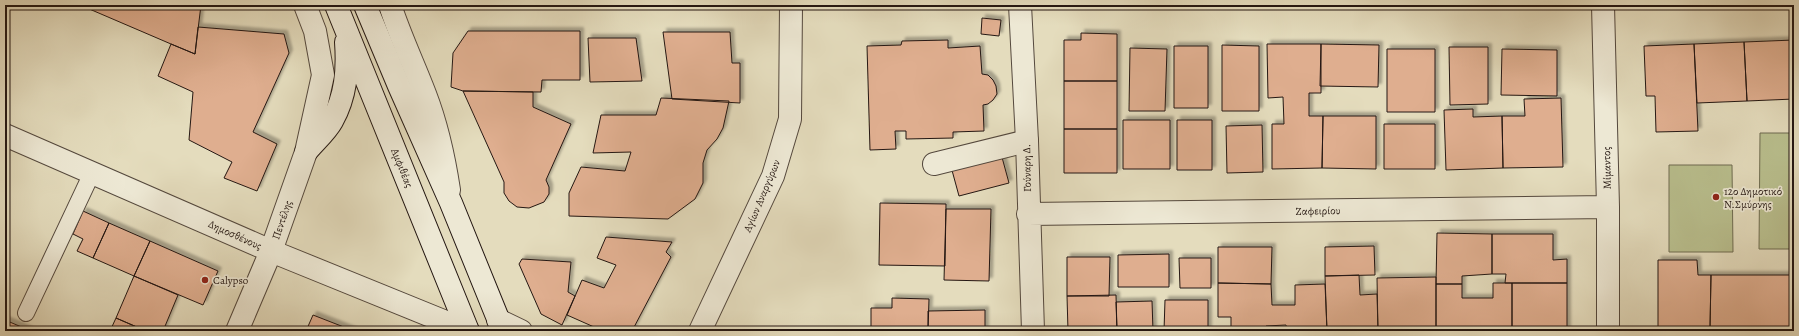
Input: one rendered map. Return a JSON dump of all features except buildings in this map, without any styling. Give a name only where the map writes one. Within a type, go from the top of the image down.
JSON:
[{"type":"street","points":[[305,5],[315,31],[323,75],[306,152]]},
{"type":"street","name":"Αμφιθέας","points":[[336,5],[468,331]]},
{"type":"street","points":[[365,5],[450,203],[500,325],[521,331]]},
{"type":"street","points":[[390,5],[426,96],[438,132],[445,165],[450,203]]},
{"type":"street","name":"Αγίων Αναργύρων","points":[[700,331],[773,176],[790,119],[791,5]]},
{"type":"street","name":"Γούναρη Δ.","points":[[1020,5],[1027,141],[1028,214],[1033,331]]},
{"type":"street","name":"Μίμαντος","points":[[1603,5],[1608,207],[1608,331]]},
{"type":"street","points":[[306,152],[332,122],[342,98],[346,79],[344,25]]},
{"type":"street","name":"Δημοσθένους","points":[[5,135],[271,251],[468,331]]},
{"type":"street","points":[[934,164],[1027,141]]},
{"type":"street","name":"Πεντέλης","points":[[238,331],[271,251],[306,152]]},
{"type":"street","name":"Ζαφειρίου","points":[[1028,214],[1608,207]]},
{"type":"lane","points":[[26,313],[92,173]]},
{"type":"green space","points":[[1760,133],[1794,133],[1794,249],[1759,249]]},
{"type":"green space","points":[[1669,165],[1732,165],[1733,252],[1669,252]]},
{"type":"place","name":"12ο Δημοτικό Ν.Σμύρνης","points":[[1716,197]]},
{"type":"place","name":"Calypso","points":[[205,280]]}]
